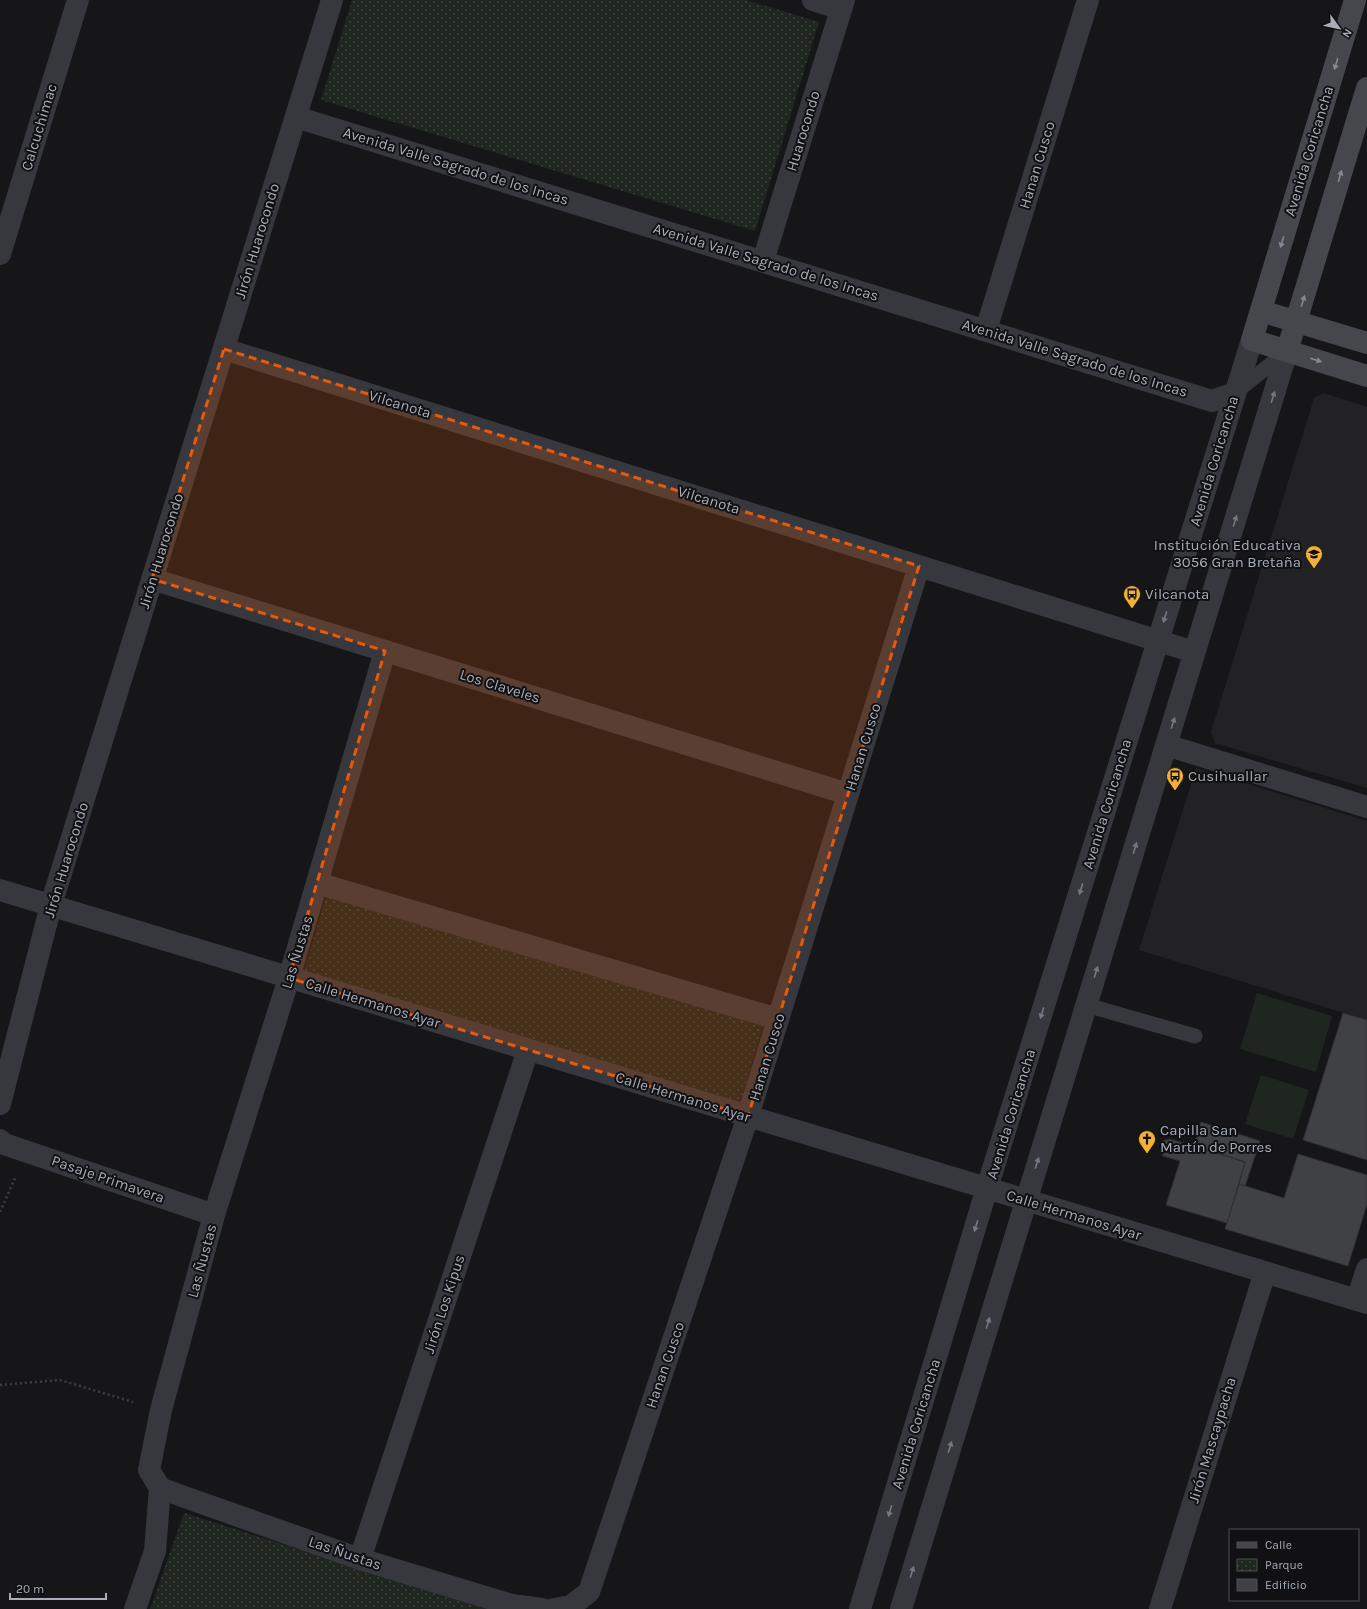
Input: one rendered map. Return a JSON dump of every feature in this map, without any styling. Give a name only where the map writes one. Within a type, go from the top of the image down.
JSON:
[{"type":"street","name":"Calcuchimac","points":[[0,254],[78,0]]},
{"type":"street","name":"Jirón Huarocondo","points":[[0,1104],[51,905],[332,0]]},
{"type":"street","points":[[813,0],[842,4]]},
{"type":"street","name":"Hanan Cusco","points":[[986,330],[1088,0]]},
{"type":"street","name":"Avenida Coricancha","points":[[860,1609],[987,1188],[1261,311],[1355,0]]},
{"type":"street","name":"Huarocondo","points":[[763,261],[842,4]]},
{"type":"street","points":[[901,1609],[1297,321],[1367,88]]},
{"type":"street","name":"Avenida Valle Sagrado de los Incas","points":[[296,117],[1212,401],[1235,393]]},
{"type":"street","points":[[1261,311],[1367,343]]},
{"type":"street","points":[[1252,340],[1367,376]]},
{"type":"street","name":"Vilcanota","points":[[224,349],[1194,652]]},
{"type":"street","name":"Hanan Cusco","points":[[563,1607],[589,1592],[748,1116],[919,566]]},
{"type":"street","name":"Los Claveles","points":[[152,579],[848,794]]},
{"type":"street","name":"Las Ñustas","points":[[386,651],[289,978],[214,1215],[161,1410],[149,1470],[160,1488],[360,1559],[511,1607],[542,1609]]},
{"type":"street","points":[[1166,745],[1367,807]]},
{"type":"street","points":[[317,883],[778,1020]]},
{"type":"street","name":"Calle Hermanos Ayar","points":[[0,890],[1362,1302]]},
{"type":"street","name":"Jirón Los Kipus","points":[[360,1559],[528,1050]]},
{"type":"street","name":"Pasaje Primavera","points":[[1,1141],[27,1152],[214,1215]]},
{"type":"street","points":[[1362,1302],[1367,1269]]},
{"type":"street","name":"Jirón Mascaypacha","points":[[1160,1609],[1265,1272]]},
{"type":"street","points":[[135,1609],[155,1550],[160,1488]]},
{"type":"lane","points":[[1235,393],[1287,351]]},
{"type":"lane","points":[[1086,1005],[1195,1036]]},
{"type":"path","points":[[0,1212],[27,1152]]},
{"type":"path","points":[[0,1385],[60,1380],[161,1410]]},
{"type":"highlighted area","points":[[224,349],[919,566],[748,1116],[289,978],[385,651],[152,579]]},
{"type":"shaded area","name":"Institución Educativa 3056 Gran Bretaña","points":[[1324,393],[1367,407],[1367,788],[1215,743],[1211,732],[1314,398]]},
{"type":"shaded area","points":[[1196,768],[1367,821],[1367,1020],[1139,950]]},
{"type":"green space","points":[[352,0],[746,0],[819,22],[755,231],[321,100]]},
{"type":"green space","points":[[326,896],[763,1026],[740,1104],[303,974]]},
{"type":"green space","points":[[1257,993],[1332,1016],[1316,1072],[1240,1049]]},
{"type":"green space","points":[[1261,1075],[1309,1090],[1293,1139],[1245,1124]]},
{"type":"green space","points":[[184,1513],[490,1609],[150,1609]]},
{"type":"building","points":[[1343,1013],[1367,1020],[1367,1160],[1303,1140]]},
{"type":"building","points":[[1201,1122],[1260,1141],[1245,1186],[1239,1184],[1245,1162],[1194,1146]]},
{"type":"building","points":[[1170,1139],[1245,1162],[1227,1223],[1166,1205],[1180,1161],[1163,1156],[1160,1150],[1163,1141]]},
{"type":"building","points":[[1298,1154],[1367,1175],[1367,1204],[1348,1266],[1225,1229],[1239,1184],[1284,1198]]},
{"type":"place","name":"Institución Educativa 3056 Gran Bretaña","points":[[1314,569]]},
{"type":"place","name":"Vilcanota","points":[[1132,609]]},
{"type":"place","name":"Cusihuallar","points":[[1175,791]]},
{"type":"place","name":"Capilla San Martín de Porres","points":[[1147,1154]]}]
